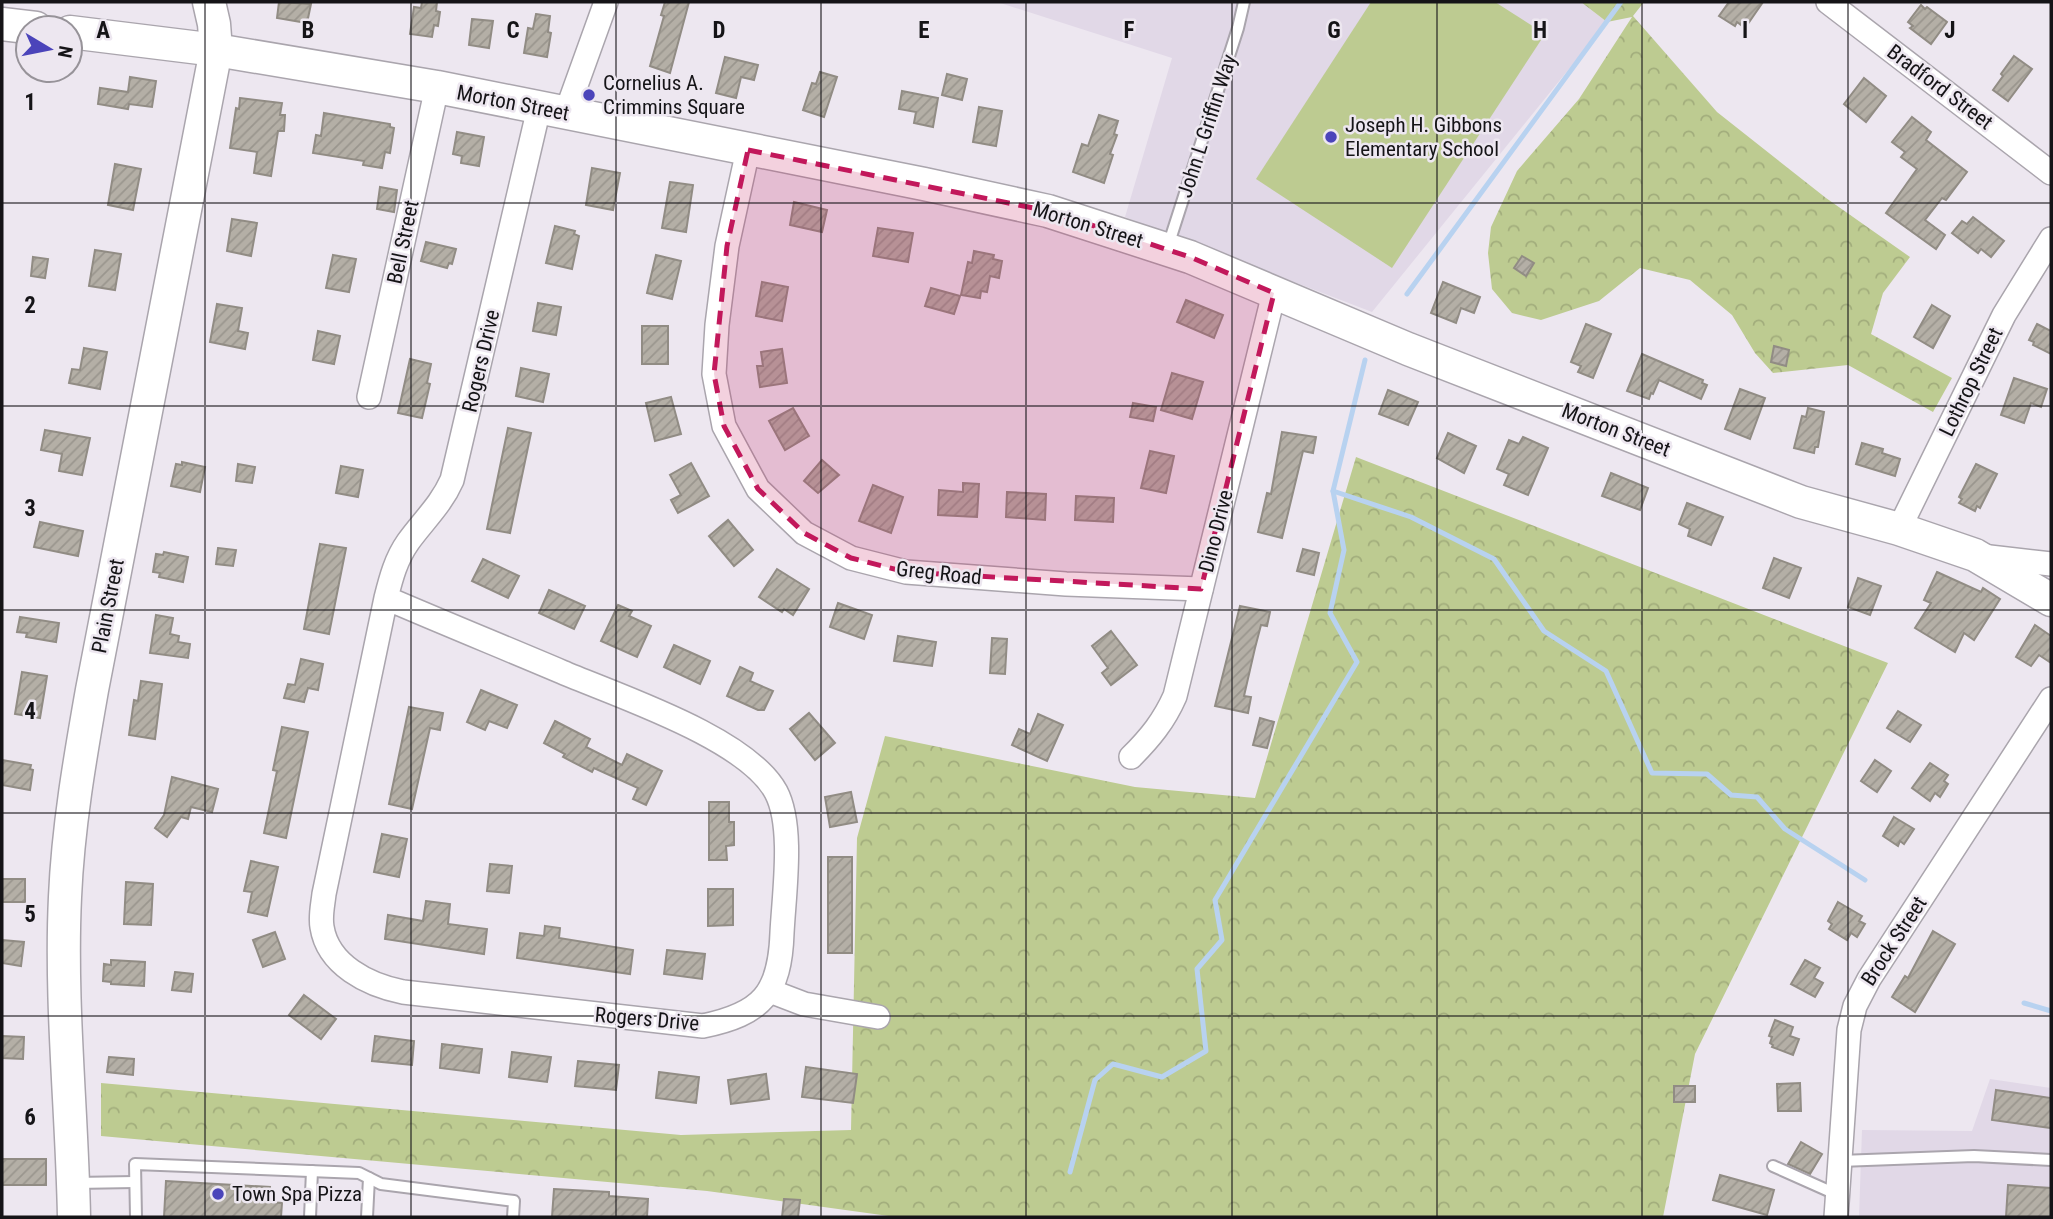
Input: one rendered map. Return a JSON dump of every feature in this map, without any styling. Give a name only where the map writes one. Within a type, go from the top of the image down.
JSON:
[{"type":"street","name":"Plain Street","points":[[74,1217],[64,964],[65,897],[73,811],[97,663],[216,50],[209,2]]},
{"type":"street","name":"Rogers Drive","points":[[606,2],[552,111],[452,480],[440,503],[409,542],[391,576],[322,912],[322,927],[337,958],[360,978],[388,989],[703,1026],[735,1018],[756,1006],[770,991]]},
{"type":"street","name":"Bradford Street","points":[[1828,2],[2051,173]]},
{"type":"street","name":"Morton Street","points":[[84,34],[216,50],[437,87],[1048,211],[1167,249],[1484,379],[1793,499],[1899,529],[1975,555],[2051,600]]},
{"type":"street","name":"Bell Street","points":[[369,397],[437,87]]},
{"type":"street","name":"Greg Road","points":[[747,150],[727,246],[714,374],[724,426],[758,489],[804,533],[851,558],[906,572],[1066,584],[1201,589]]},
{"type":"street","name":"Lothrop Street","points":[[1899,529],[2004,315],[2051,239]]},
{"type":"street","name":"Dino Drive","points":[[1131,757],[1156,732],[1175,696],[1274,293]]},
{"type":"street","points":[[1975,555],[2051,564]]},
{"type":"street","points":[[386,598],[682,722],[736,752],[765,776],[776,792],[783,811],[786,835],[782,948],[770,991],[804,1004],[878,1017]]},
{"type":"street","name":"Brock Street","points":[[1837,1206],[1849,1030],[1855,1006],[1869,979],[2051,699]]},
{"type":"lane","name":"John L Griffin Way","points":[[1167,249],[1244,2]]},
{"type":"lane","points":[[1840,1161],[1974,1156],[2051,1160]]},
{"type":"lane","points":[[136,1217],[135,1164],[359,1173],[381,1184],[514,1201],[513,1217]]},
{"type":"lane","points":[[1773,1166],[1837,1206]]},
{"type":"lane","points":[[310,1217],[312,1171]]},
{"type":"lane","points":[[367,1217],[369,1178]]},
{"type":"lane","points":[[73,1183],[135,1182]]},
{"type":"highlighted area","points":[[748,150],[1048,211],[1190,257],[1274,293],[1201,589],[906,572],[851,558],[804,533],[758,489],[724,426],[714,374],[727,246]]},
{"type":"shaded area","name":"Joseph H. Gibbons Elementary School","points":[[997,2],[1581,2],[1607,22],[1372,312],[1125,217],[1172,58]]},
{"type":"shaded area","points":[[1990,1079],[2051,1088],[2051,1217],[1859,1217],[1862,1130],[1972,1131]]},
{"type":"green space","points":[[1371,2],[1495,2],[1545,34],[1392,268],[1256,179]]},
{"type":"green space","points":[[1581,2],[1644,2],[1633,16],[1717,112],[1826,198],[1910,257],[1883,293],[1871,334],[1952,378],[1933,412],[1848,365],[1773,373],[1755,353],[1732,315],[1690,280],[1640,268],[1599,301],[1541,320],[1512,313],[1492,289],[1488,253],[1491,227],[1517,171],[1579,99],[1632,17],[1607,22]]},
{"type":"green space","points":[[1356,457],[1888,663],[1695,1054],[1663,1217],[896,1217],[707,1191],[101,1136],[101,1083],[681,1135],[851,1130],[857,838],[885,736],[1135,787],[1255,798]]},
{"type":"building","points":[[279,2],[311,4],[307,23],[277,18]]},
{"type":"building","points":[[422,2],[437,2],[436,11],[440,12],[438,26],[434,25],[432,37],[410,34],[414,7],[421,8]]},
{"type":"building","points":[[665,2],[689,2],[670,73],[650,66],[664,16],[661,15]]},
{"type":"building","points":[[1729,2],[1763,2],[1745,28],[1737,22],[1735,26],[1719,16]]},
{"type":"building","points":[[1921,5],[1947,22],[1931,44],[1910,28],[1913,26],[1908,22]]},
{"type":"building","points":[[536,14],[550,16],[548,32],[551,33],[547,57],[524,53],[528,28],[533,29]]},
{"type":"building","points":[[472,19],[493,21],[489,48],[469,45]]},
{"type":"building","points":[[2014,56],[2032,69],[2008,101],[1993,90]]},
{"type":"building","points":[[725,57],[758,65],[754,80],[741,77],[736,98],[716,93]]},
{"type":"building","points":[[820,72],[837,77],[824,117],[803,110],[812,83],[816,84]]},
{"type":"building","points":[[947,74],[967,79],[962,100],[942,95]]},
{"type":"building","points":[[130,77],[156,81],[152,107],[129,104],[128,109],[98,104],[100,88],[128,92]]},
{"type":"building","points":[[1864,78],[1886,96],[1866,122],[1844,104]]},
{"type":"building","points":[[902,91],[938,98],[933,127],[914,123],[916,112],[899,109]]},
{"type":"building","points":[[240,98],[282,103],[280,115],[285,115],[284,131],[278,131],[271,176],[254,173],[257,152],[230,148]]},
{"type":"building","points":[[979,107],[1002,111],[996,146],[973,142]]},
{"type":"building","points":[[324,113],[390,124],[390,127],[394,128],[390,153],[385,152],[382,168],[363,165],[364,161],[313,153],[316,135],[321,136]]},
{"type":"building","points":[[1099,115],[1118,121],[1114,134],[1117,135],[1110,154],[1113,155],[1104,183],[1073,172],[1082,144],[1088,146]]},
{"type":"building","points":[[1912,117],[1931,132],[1926,140],[1967,172],[1946,200],[1942,198],[1925,220],[1945,235],[1936,249],[1886,213],[1917,169],[1901,157],[1905,152],[1892,142]]},
{"type":"building","points":[[457,132],[484,137],[479,166],[461,163],[462,156],[453,154]]},
{"type":"building","points":[[115,164],[141,169],[133,210],[108,205]]},
{"type":"building","points":[[592,168],[620,173],[613,210],[586,205]]},
{"type":"building","points":[[670,182],[693,185],[686,232],[662,228]]},
{"type":"building","points":[[380,187],[397,190],[394,212],[377,209]]},
{"type":"building","points":[[794,202],[827,210],[822,232],[790,225]]},
{"type":"building","points":[[1973,217],[2004,241],[1991,257],[1981,249],[1978,253],[1952,233],[1962,221],[1967,224]]},
{"type":"building","points":[[232,219],[257,223],[251,256],[227,251]]},
{"type":"building","points":[[555,226],[575,231],[574,234],[579,236],[572,269],[546,263]]},
{"type":"building","points":[[878,228],[913,233],[908,262],[873,256]]},
{"type":"building","points":[[426,242],[456,249],[452,264],[449,263],[447,268],[421,261]]},
{"type":"building","points":[[95,250],[121,254],[115,290],[89,286]]},
{"type":"building","points":[[974,251],[994,255],[993,259],[1002,261],[999,278],[990,276],[987,292],[981,291],[980,298],[961,295],[968,262],[972,263]]},
{"type":"building","points":[[333,255],[356,259],[349,292],[326,288]]},
{"type":"building","points":[[656,255],[681,261],[672,299],[647,293]]},
{"type":"building","points":[[1522,256],[1534,263],[1526,276],[1514,268]]},
{"type":"building","points":[[33,257],[48,259],[45,278],[31,276]]},
{"type":"building","points":[[762,282],[788,287],[782,321],[756,316]]},
{"type":"building","points":[[1443,282],[1480,297],[1474,313],[1461,308],[1456,323],[1431,313]]},
{"type":"building","points":[[931,288],[960,296],[954,314],[925,306]]},
{"type":"building","points":[[1186,300],[1223,315],[1214,338],[1177,322]]},
{"type":"building","points":[[538,303],[561,307],[556,335],[533,331]]},
{"type":"building","points":[[217,304],[242,308],[238,331],[248,333],[245,349],[210,342]]},
{"type":"building","points":[[1932,305],[1950,316],[1933,348],[1914,337]]},
{"type":"building","points":[[1586,324],[1611,334],[1593,378],[1578,372],[1581,366],[1571,362]]},
{"type":"building","points":[[2037,324],[2051,331],[2051,354],[2029,340]]},
{"type":"building","points":[[642,326],[668,326],[668,364],[642,364]]},
{"type":"building","points":[[318,331],[340,336],[334,364],[313,360]]},
{"type":"building","points":[[1774,346],[1789,350],[1786,366],[1771,362]]},
{"type":"building","points":[[84,348],[107,352],[100,389],[69,383],[72,369],[80,370]]},
{"type":"building","points":[[782,349],[787,383],[760,387],[757,366],[763,366],[761,352]]},
{"type":"building","points":[[1642,354],[1703,380],[1702,383],[1707,385],[1701,399],[1659,380],[1649,399],[1627,391]]},
{"type":"building","points":[[410,359],[431,364],[427,383],[430,384],[422,418],[398,413]]},
{"type":"building","points":[[521,368],[549,374],[543,402],[516,396]]},
{"type":"building","points":[[1172,373],[1203,382],[1192,419],[1161,410]]},
{"type":"building","points":[[2014,378],[2047,389],[2041,407],[2031,403],[2024,423],[2001,415]]},
{"type":"building","points":[[1740,389],[1765,398],[1750,439],[1725,429]]},
{"type":"building","points":[[1388,390],[1418,402],[1408,425],[1379,414]]},
{"type":"building","points":[[671,397],[681,434],[655,441],[646,403]]},
{"type":"building","points":[[1133,403],[1156,407],[1153,421],[1130,417]]},
{"type":"building","points":[[793,408],[809,436],[785,450],[769,421]]},
{"type":"building","points":[[1808,408],[1824,412],[1818,447],[1815,447],[1814,453],[1794,448],[1802,416],[1806,417]]},
{"type":"building","points":[[508,428],[531,433],[510,533],[487,529]]},
{"type":"building","points":[[45,430],[90,438],[82,475],[59,471],[62,454],[41,450]]},
{"type":"building","points":[[1282,432],[1316,437],[1313,453],[1303,451],[1282,538],[1258,532],[1267,493],[1271,494]]},
{"type":"building","points":[[1448,433],[1476,446],[1464,473],[1437,458]]},
{"type":"building","points":[[1523,437],[1548,448],[1528,495],[1504,485],[1509,474],[1497,469],[1509,440],[1519,444]]},
{"type":"building","points":[[1862,443],[1883,449],[1882,453],[1900,459],[1895,476],[1856,464]]},
{"type":"building","points":[[1150,451],[1174,456],[1166,493],[1141,488]]},
{"type":"building","points":[[822,460],[839,475],[818,493],[804,481]]},
{"type":"building","points":[[182,462],[205,467],[200,492],[171,486],[176,464],[182,465]]},
{"type":"building","points":[[691,463],[709,496],[678,513],[671,500],[681,495],[670,475]]},
{"type":"building","points":[[238,464],[255,467],[252,483],[236,481]]},
{"type":"building","points":[[1976,464],[1997,474],[1980,508],[1977,506],[1975,511],[1959,503],[1962,499],[1959,497]]},
{"type":"building","points":[[341,466],[363,470],[358,497],[336,493]]},
{"type":"building","points":[[1611,473],[1648,488],[1640,510],[1602,496]]},
{"type":"building","points":[[963,483],[979,484],[977,517],[938,515],[939,490],[963,492]]},
{"type":"building","points":[[873,485],[903,497],[891,533],[859,521]]},
{"type":"building","points":[[1007,492],[1046,494],[1045,520],[1006,517]]},
{"type":"building","points":[[1076,496],[1114,498],[1113,522],[1075,520]]},
{"type":"building","points":[[1687,503],[1723,517],[1711,545],[1688,536],[1690,529],[1679,524]]},
{"type":"building","points":[[728,520],[753,550],[734,566],[709,536]]},
{"type":"building","points":[[40,522],[83,531],[78,556],[34,547]]},
{"type":"building","points":[[320,544],[346,548],[329,634],[304,629]]},
{"type":"building","points":[[218,548],[236,550],[233,566],[216,564]]},
{"type":"building","points":[[1303,549],[1319,553],[1314,575],[1297,571]]},
{"type":"building","points":[[164,552],[188,557],[183,582],[159,577],[160,573],[153,572],[156,554],[163,555]]},
{"type":"building","points":[[1774,558],[1801,568],[1789,598],[1763,588]]},
{"type":"building","points":[[483,559],[519,576],[508,598],[472,581]]},
{"type":"building","points":[[777,569],[809,589],[793,615],[784,609],[782,612],[759,597]]},
{"type":"building","points":[[1937,572],[1981,592],[1983,588],[2000,599],[1974,640],[1964,633],[1955,652],[1915,628],[1931,603],[1924,600]]},
{"type":"building","points":[[1858,578],[1881,586],[1870,615],[1848,607]]},
{"type":"building","points":[[549,590],[585,606],[574,629],[539,613]]},
{"type":"building","points":[[838,603],[872,615],[864,639],[830,627]]},
{"type":"building","points":[[618,605],[632,611],[629,616],[651,626],[637,657],[601,641]]},
{"type":"building","points":[[1240,606],[1270,612],[1267,626],[1261,625],[1244,696],[1251,697],[1248,713],[1215,706]]},
{"type":"building","points":[[156,615],[173,618],[170,634],[179,636],[178,642],[190,644],[188,658],[150,653]]},
{"type":"building","points":[[20,617],[59,623],[56,642],[26,637],[27,633],[17,632]]},
{"type":"building","points":[[2035,625],[2051,636],[2051,663],[2039,655],[2031,666],[2016,657]]},
{"type":"building","points":[[1111,631],[1137,665],[1111,685],[1102,673],[1108,668],[1092,646]]},
{"type":"building","points":[[898,636],[936,642],[932,666],[894,661]]},
{"type":"building","points":[[992,638],[1007,639],[1005,674],[990,673]]},
{"type":"building","points":[[674,645],[710,661],[700,684],[664,667]]},
{"type":"building","points":[[301,659],[323,664],[318,690],[308,688],[304,702],[284,698],[288,684],[295,685]]},
{"type":"building","points":[[740,667],[753,673],[750,681],[773,691],[764,710],[758,710],[727,696]]},
{"type":"building","points":[[22,672],[47,676],[40,718],[15,714]]},
{"type":"building","points":[[141,681],[162,684],[155,739],[129,735],[134,700],[138,701]]},
{"type":"building","points":[[481,690],[517,705],[507,728],[489,721],[485,730],[467,722]]},
{"type":"building","points":[[409,707],[443,713],[440,730],[430,728],[412,809],[389,804]]},
{"type":"building","points":[[1898,711],[1921,725],[1910,742],[1887,728]]},
{"type":"building","points":[[809,713],[835,743],[815,760],[790,729]]},
{"type":"building","points":[[1038,714],[1063,725],[1047,761],[1012,745],[1019,729],[1030,734]]},
{"type":"building","points":[[1260,718],[1274,722],[1267,748],[1253,745]]},
{"type":"building","points":[[555,721],[590,739],[586,747],[622,765],[627,754],[662,771],[646,805],[633,799],[638,788],[594,768],[592,772],[563,757],[565,754],[544,743]]},
{"type":"building","points":[[282,727],[308,732],[286,838],[264,833],[277,771],[273,770]]},
{"type":"building","points":[[2,760],[31,765],[30,769],[33,770],[30,790],[2,785]]},
{"type":"building","points":[[1875,760],[1891,771],[1877,792],[1861,781]]},
{"type":"building","points":[[1930,763],[1948,775],[1944,781],[1948,784],[1940,797],[1935,793],[1930,801],[1912,788]]},
{"type":"building","points":[[172,777],[218,789],[212,812],[191,807],[188,819],[181,817],[167,837],[155,828],[164,815]]},
{"type":"building","points":[[851,792],[857,822],[830,827],[825,797]]},
{"type":"building","points":[[709,802],[729,802],[729,822],[734,822],[734,845],[726,846],[727,860],[709,860]]},
{"type":"building","points":[[1894,817],[1914,829],[1904,844],[1900,841],[1898,846],[1883,836]]},
{"type":"building","points":[[382,834],[407,839],[399,877],[374,872]]},
{"type":"building","points":[[828,857],[852,857],[852,953],[828,953]]},
{"type":"building","points":[[251,861],[278,867],[267,916],[248,912],[252,892],[244,891]]},
{"type":"building","points":[[490,864],[512,866],[509,893],[487,891]]},
{"type":"building","points":[[2,879],[25,879],[25,902],[2,902]]},
{"type":"building","points":[[126,882],[153,884],[151,925],[124,924]]},
{"type":"building","points":[[708,889],[733,889],[733,925],[708,926]]},
{"type":"building","points":[[426,901],[450,904],[448,924],[487,929],[484,954],[385,939],[388,915],[423,921]]},
{"type":"building","points":[[1838,902],[1862,916],[1859,921],[1865,924],[1857,937],[1851,933],[1847,940],[1829,929],[1832,924],[1828,921]]},
{"type":"building","points":[[545,926],[560,928],[559,938],[633,950],[630,974],[517,958],[520,933],[544,936]]},
{"type":"building","points":[[1933,931],[1955,944],[1915,1012],[1892,997],[1905,976],[1908,978]]},
{"type":"building","points":[[275,932],[285,959],[263,967],[253,940]]},
{"type":"building","points":[[2,940],[24,942],[21,966],[2,963]]},
{"type":"building","points":[[667,950],[705,954],[702,979],[664,974]]},
{"type":"building","points":[[111,960],[145,962],[144,986],[103,981],[104,964],[111,965]]},
{"type":"building","points":[[1805,960],[1820,968],[1814,978],[1823,983],[1815,997],[1791,984]]},
{"type":"building","points":[[175,972],[193,974],[191,992],[172,990]]},
{"type":"building","points":[[304,995],[336,1019],[321,1039],[289,1015]]},
{"type":"building","points":[[1775,1020],[1793,1027],[1790,1036],[1799,1039],[1793,1055],[1772,1047],[1772,1037],[1769,1036]]},
{"type":"building","points":[[2,1036],[24,1037],[23,1059],[2,1058]]},
{"type":"building","points":[[375,1036],[414,1041],[412,1065],[372,1061]]},
{"type":"building","points":[[442,1044],[482,1049],[479,1073],[440,1068]]},
{"type":"building","points":[[512,1052],[551,1057],[547,1082],[509,1077]]},
{"type":"building","points":[[109,1057],[134,1059],[133,1075],[107,1072]]},
{"type":"building","points":[[578,1061],[619,1065],[616,1090],[575,1086]]},
{"type":"building","points":[[806,1067],[857,1074],[853,1103],[802,1097]]},
{"type":"building","points":[[659,1072],[699,1077],[696,1103],[656,1098]]},
{"type":"building","points":[[766,1074],[769,1099],[731,1104],[728,1080]]},
{"type":"building","points":[[1800,1083],[1801,1111],[1778,1111],[1777,1084]]},
{"type":"building","points":[[1674,1086],[1695,1086],[1695,1102],[1674,1102]]},
{"type":"building","points":[[1996,1090],[2051,1098],[2051,1128],[1992,1120]]},
{"type":"building","points":[[1801,1142],[1822,1154],[1810,1174],[1788,1164]]},
{"type":"building","points":[[2,1159],[46,1159],[46,1185],[2,1185]]},
{"type":"building","points":[[1720,1175],[1774,1190],[1767,1215],[1713,1200]]},
{"type":"building","name":"Town Spa Pizza","points":[[166,1181],[270,1187],[269,1202],[282,1203],[281,1217],[164,1217]]},
{"type":"building","points":[[2008,1185],[2051,1188],[2051,1217],[2006,1217]]},
{"type":"building","points":[[554,1189],[609,1192],[609,1196],[648,1199],[647,1217],[552,1217]]},
{"type":"building","points":[[784,1199],[800,1200],[798,1217],[782,1217]]},
{"type":"waterway","points":[[1407,294],[1621,2]]},
{"type":"waterway","points":[[1070,1172],[1095,1080],[1113,1064],[1162,1077],[1206,1051],[1197,969],[1222,940],[1215,900],[1357,662],[1330,613],[1344,550],[1333,491],[1365,360]]},
{"type":"waterway","points":[[1333,491],[1411,517],[1494,559],[1544,631],[1606,671],[1652,773],[1707,774],[1731,795],[1757,797],[1785,829],[1865,880]]},
{"type":"waterway","points":[[2024,1003],[2051,1011]]},
{"type":"place","name":"Cornelius A. Crimmins Square","points":[[589,95]]},
{"type":"place","name":"Joseph H. Gibbons Elementary School","points":[[1331,137]]},
{"type":"place","name":"Town Spa Pizza","points":[[218,1194]]}]
